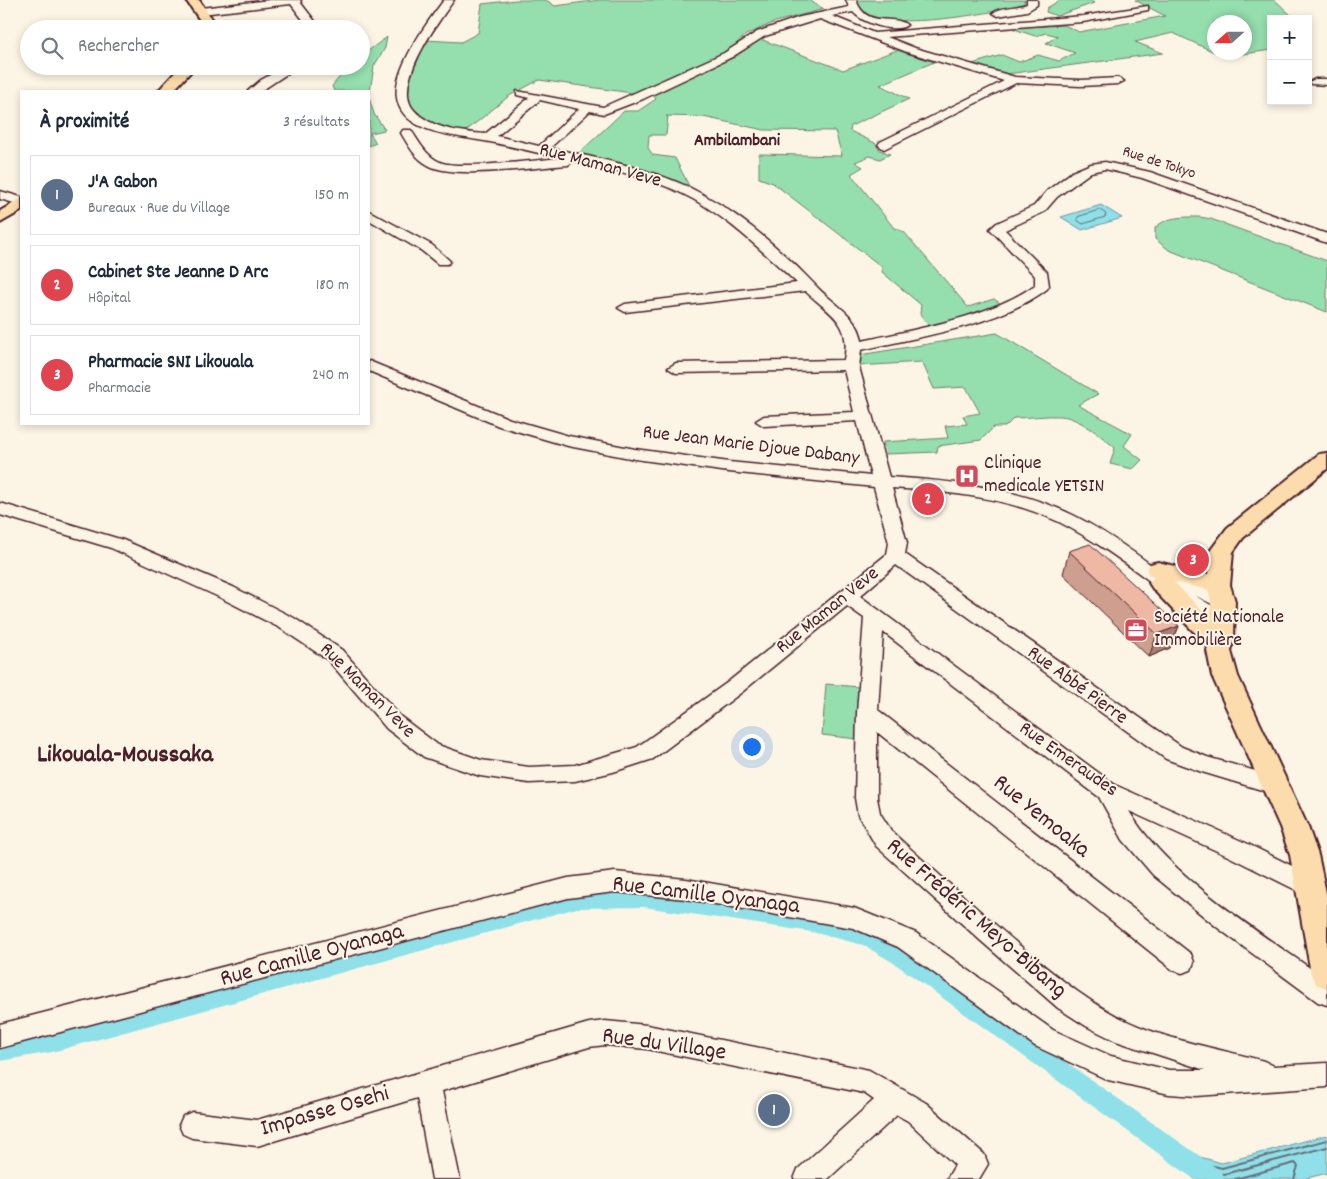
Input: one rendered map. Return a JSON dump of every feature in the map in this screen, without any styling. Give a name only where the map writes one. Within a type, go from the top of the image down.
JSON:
[{"type":"main road","points":[[192,0],[208,20]]},
{"type":"main road","points":[[166,90],[180,75]]},
{"type":"main road","points":[[0,218],[20,204]]},
{"type":"main road","points":[[1327,459],[1261,510],[1235,533],[1222,551],[1219,651],[1225,676],[1301,846],[1312,887],[1327,974]]},
{"type":"main road","points":[[1160,577],[1202,625],[1221,611]]},
{"type":"main road","points":[[1160,577],[1221,611]]},
{"type":"street","points":[[202,11],[294,0],[309,20]]},
{"type":"street","name":"Rue Maman Veve","points":[[449,0],[410,59],[402,97],[408,111],[426,125],[460,135],[488,138],[581,158],[650,176],[696,196],[733,220],[809,286],[848,324],[854,334],[856,347]]},
{"type":"street","points":[[521,93],[604,111],[639,97],[728,55],[762,34],[818,16],[849,3],[864,17],[877,22],[904,25],[1023,9],[1032,5],[1032,0]]},
{"type":"street","points":[[870,36],[1048,20],[1083,19],[1144,8]]},
{"type":"street","points":[[818,16],[870,36],[960,66],[1014,80],[1080,84],[1118,81]]},
{"type":"street","points":[[255,90],[278,75]]},
{"type":"street","points":[[884,145],[1014,80]]},
{"type":"street","points":[[1315,82],[1327,82]]},
{"type":"street","points":[[488,138],[537,97]]},
{"type":"street","points":[[541,150],[587,108]]},
{"type":"street","points":[[407,133],[422,154],[434,165],[443,167],[507,167],[581,158]]},
{"type":"street","name":"Rue de Tokyo","points":[[856,347],[987,313],[1009,306],[1035,292],[1042,286],[1042,275],[997,228],[1040,208],[1047,198],[1061,186],[1081,171],[1095,165],[1121,167],[1327,239]]},
{"type":"street","points":[[0,195],[20,203]]},
{"type":"street","points":[[370,216],[427,248],[443,261]]},
{"type":"street","points":[[625,308],[809,286]]},
{"type":"street","points":[[676,368],[850,365],[856,347]]},
{"type":"street","name":"Rue Maman Veve","points":[[0,508],[117,544],[226,592],[287,624],[335,655],[394,723],[431,751],[480,768],[529,775],[575,772],[613,764],[645,753],[735,687],[896,556],[898,543],[850,365]]},
{"type":"street","name":"Rue Jean Marie Djoue Dabany","points":[[370,366],[508,423],[550,437],[687,461],[882,482],[964,488],[1008,497],[1043,509],[1090,531],[1110,543],[1127,558]]},
{"type":"street","points":[[764,421],[864,416]]},
{"type":"street","name":"Rue Abbé Pierre","points":[[896,556],[1105,706],[1174,753],[1202,764],[1275,785]]},
{"type":"street","points":[[1127,558],[1160,577]]},
{"type":"street","name":"Rue Emeraudes","points":[[846,595],[1107,790],[1238,850],[1312,887]]},
{"type":"street","name":"Rue Frédéric Meyo-Bibang","points":[[874,616],[867,713],[866,798],[869,815],[876,827],[910,864],[989,934],[1067,1000],[1095,1018],[1124,1033],[1187,1053],[1280,1077]]},
{"type":"street","name":"Rue Yemoaka","points":[[867,713],[1182,962]]},
{"type":"street","points":[[1107,790],[1131,834],[1161,868],[1226,922],[1327,994]]},
{"type":"street","name":"Rue Camille Oyanaga","points":[[0,1036],[568,888],[615,882],[686,889],[827,912],[854,918],[884,929],[928,954],[1044,1038],[1108,1068],[1170,1082],[1327,1075]]},
{"type":"street","name":"Rue du Village","points":[[427,1083],[589,1035],[605,1033],[647,1037],[869,1082],[896,1098],[937,1129],[968,1172]]},
{"type":"street","points":[[427,1083],[446,1179]]},
{"type":"street","name":"Impasse Osehi","points":[[192,1125],[257,1134],[427,1083]]},
{"type":"street","points":[[808,1179],[896,1098]]},
{"type":"green space","points":[[516,0],[546,0],[555,6],[600,0],[809,0],[824,9],[775,22],[746,35],[725,54],[639,94],[539,80],[509,96],[461,135],[426,125],[408,111],[407,70],[425,40],[461,42],[478,33],[482,4]]},
{"type":"green space","points":[[856,0],[1025,0],[1024,3],[1009,9],[951,18],[900,21],[879,18],[863,11]]},
{"type":"green space","points":[[1060,0],[1090,0],[1094,3],[1057,16],[1046,12],[1047,8]]},
{"type":"green space","points":[[1135,0],[1275,0],[1291,15],[1267,15],[1267,51],[1252,53],[1252,15],[1207,15],[1207,49],[1173,33],[1135,42],[1163,53],[1007,74],[972,64],[1002,55],[1019,62],[1038,55],[1059,61],[1075,53],[1046,43],[1058,36],[1046,33],[1035,36],[1014,29],[1021,27],[1064,25],[1079,32],[1165,16]]},
{"type":"green space","points":[[387,37],[385,48],[374,66],[370,92],[370,90],[334,90],[332,86],[341,75],[370,75],[370,49]]},
{"type":"green space","points":[[760,39],[843,70],[897,50],[934,62],[880,85],[909,99],[851,126],[850,131],[875,143],[880,150],[890,154],[880,159],[870,156],[855,162],[863,167],[851,174],[894,228],[904,232],[968,307],[994,299],[1007,308],[931,329],[920,314],[921,305],[882,272],[882,267],[773,183],[759,178],[759,154],[842,156],[835,131],[764,130],[703,117],[666,116],[668,117],[666,135],[649,135],[648,148],[653,155],[675,158],[690,188],[646,171],[578,154],[624,111],[638,111],[656,99],[652,94],[733,58]]},
{"type":"green space","points":[[370,101],[374,114],[385,130],[370,133]]},
{"type":"green space","points":[[370,133],[376,143],[370,146]]},
{"type":"green space","points":[[1200,217],[1211,219],[1327,261],[1327,312],[1169,250],[1155,239],[1155,228],[1165,221],[1176,218]]},
{"type":"green space","points":[[997,333],[1098,394],[1078,405],[1132,434],[1124,446],[1142,460],[1133,469],[1110,464],[1115,448],[1090,428],[1068,417],[1061,416],[1014,418],[1005,427],[994,427],[981,440],[938,446],[937,452],[886,454],[883,442],[948,438],[945,426],[967,424],[963,416],[980,413],[966,387],[934,389],[922,362],[858,366],[859,355]]},
{"type":"green space","points":[[826,684],[859,687],[857,739],[822,735]]},
{"type":"water","points":[[1101,205],[1122,218],[1082,230],[1061,217]]},
{"type":"water","points":[[1327,1135],[1327,1173],[1303,1179],[1194,1179],[1182,1167],[1189,1154],[1222,1163]]},
{"type":"building","points":[[1090,544],[1179,626],[1157,634],[1069,551]]},
{"type":"waterway","points":[[0,1051],[52,1042],[577,900],[622,898],[666,901],[812,924],[872,940],[901,957],[1213,1179]]},
{"type":"place","name":"Clinique medicale YETSIN","points":[[967,476]]},
{"type":"place","name":"Cabinet Ste Jeanne D Arc","points":[[928,499]]},
{"type":"place","name":"Pharmacie SNI Likouala","points":[[1193,560]]},
{"type":"place","name":"Société Nationale Immobilière","points":[[1136,630]]},
{"type":"place","name":"J'A Gabon","points":[[774,1110]]},
{"type":"district","name":"Ambilambani","points":[[737,141]]},
{"type":"district","name":"Likouala-Moussaka","points":[[125,756]]}]
